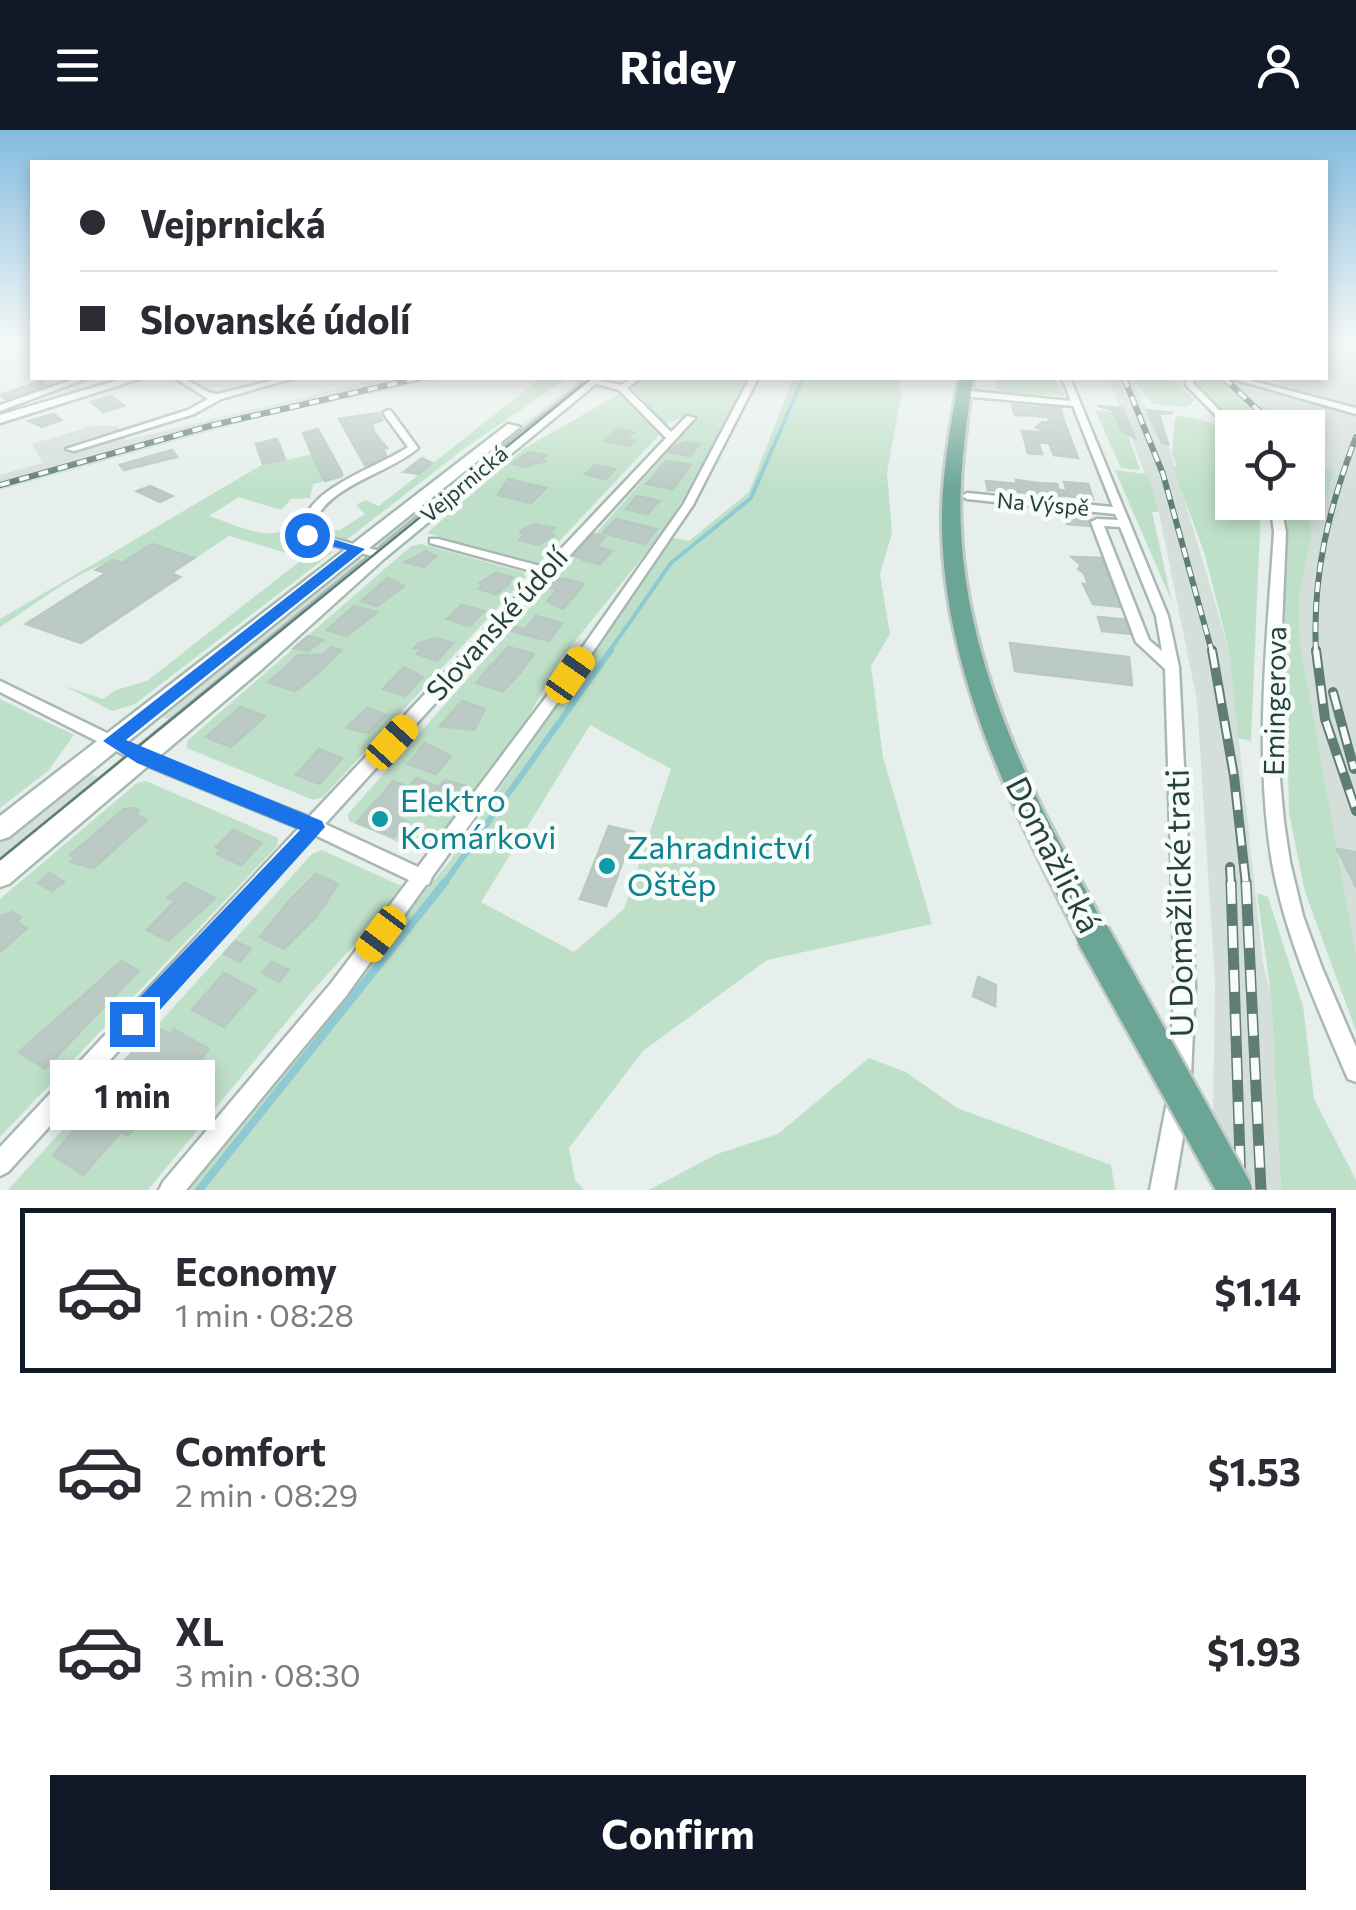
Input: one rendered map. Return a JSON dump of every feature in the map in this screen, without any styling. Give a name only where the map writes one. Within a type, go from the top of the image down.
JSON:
[{"type":"main road","points":[[0,418],[94,390]]},
{"type":"main road","name":"Vejprnická","points":[[0,830],[358,549],[572,390]]},
{"type":"main road","name":"Vejprnická","points":[[0,876],[144,758],[573,390]]},
{"type":"main road","name":"Domažlická","points":[[968,390],[952,571],[968,658],[1015,782],[1093,935],[1236,1190]]},
{"type":"street","points":[[0,408],[49,390]]},
{"type":"street","points":[[199,390],[208,396],[240,390]]},
{"type":"street","points":[[624,390],[670,438]]},
{"type":"street","points":[[171,1190],[339,989],[423,878],[688,506],[748,390]]},
{"type":"street","points":[[979,390],[1076,404]]},
{"type":"street","points":[[1071,390],[1122,518],[1096,522],[1143,642],[1172,666]]},
{"type":"street","points":[[1196,390],[1215,410]]},
{"type":"street","points":[[1280,390],[1356,411]]},
{"type":"street","points":[[71,449],[191,412],[218,396]]},
{"type":"street","points":[[379,554],[307,535],[306,514],[328,494],[383,470],[412,448],[388,413]]},
{"type":"street","name":"Slovanské údolí","points":[[0,1164],[315,827],[544,571],[690,418]]},
{"type":"street","name":"Na Výspě","points":[[960,495],[1122,518]]},
{"type":"street","name":"U Domažlické trati","points":[[1122,518],[1162,616],[1172,666],[1185,985],[1178,1104],[1162,1190]]},
{"type":"street","name":"Emingerova","points":[[1278,520],[1273,796],[1290,898],[1322,994],[1356,1071]]},
{"type":"street","points":[[434,541],[544,571]]},
{"type":"street","points":[[0,686],[144,758],[315,827],[423,878]]},
{"type":"shaded area","points":[[331,390],[388,390],[262,417],[0,490],[0,475],[43,463],[32,444],[92,426],[117,426],[126,440]]},
{"type":"shaded area","points":[[566,390],[578,390],[384,547],[370,543]]},
{"type":"shaded area","points":[[1114,390],[1138,390],[1161,443],[1168,444],[1229,650],[1263,963],[1271,995],[1281,1190],[1212,1190],[1215,982],[1197,701],[1159,512]]},
{"type":"shaded area","points":[[1232,390],[1275,394],[1276,390],[1356,390],[1356,954],[1300,642],[1299,598],[1311,537],[1308,520],[1325,520],[1325,410],[1251,410]]},
{"type":"shaded area","points":[[353,557],[368,561],[175,722],[158,715]]},
{"type":"shaded area","points":[[87,772],[107,781],[0,868],[0,842]]},
{"type":"green space","points":[[525,390],[550,390],[465,448],[345,541],[315,531],[316,518],[326,531],[340,530],[365,514],[356,505],[365,500],[379,506]]},
{"type":"green space","points":[[634,390],[742,390],[669,524],[560,660],[510,750],[433,857],[349,821],[348,814],[697,419],[687,416],[665,424]]},
{"type":"green space","points":[[788,390],[900,390],[887,473],[892,533],[880,574],[890,634],[871,666],[883,757],[932,924],[767,960],[643,1051],[569,1148],[575,1180],[584,1190],[182,1190],[449,862],[673,538],[689,541],[749,492]],"holes":[[[590,725],[671,769],[624,909],[574,952],[481,902]]]},
{"type":"green space","points":[[1000,390],[1062,390],[1065,396]]},
{"type":"green space","points":[[1142,390],[1185,390],[1195,400],[1187,407],[1152,404]]},
{"type":"green space","points":[[1203,390],[1232,390],[1252,410],[1222,410]]},
{"type":"green space","points":[[619,394],[659,435],[538,564],[427,533],[525,448]]},
{"type":"green space","points":[[1095,410],[1114,412],[1122,431],[1127,432],[1140,470],[1121,468]]},
{"type":"green space","points":[[1175,418],[1200,419],[1215,426],[1215,520],[1260,520],[1251,741],[1238,738],[1229,650],[1205,555],[1173,467],[1177,466],[1172,454]]},
{"type":"green space","points":[[313,454],[325,481],[313,484],[310,498],[291,499],[281,510],[239,497],[209,516],[262,533],[283,531],[292,527],[287,524],[297,524],[299,534],[282,535],[281,540],[302,538],[333,552],[135,704],[112,711],[65,686],[103,699],[116,690],[147,681],[304,558],[229,536],[196,558],[152,544],[122,563],[96,567],[79,576],[0,627],[0,619],[260,466]]},
{"type":"green space","points":[[1325,468],[1333,472],[1325,503]]},
{"type":"green space","points":[[1115,470],[1147,474],[1159,512],[1152,512],[1172,602]]},
{"type":"green space","points":[[1282,520],[1309,520],[1311,537],[1299,598],[1300,642],[1356,954],[1356,1031],[1305,892],[1289,813]]},
{"type":"green space","points":[[421,544],[523,572],[526,577],[323,797],[313,800],[187,748],[187,741],[411,546]]},
{"type":"green space","points":[[0,699],[74,735],[48,771],[0,808]]},
{"type":"green space","points":[[146,781],[278,838],[277,846],[0,1137],[0,899],[137,783]]},
{"type":"green space","points":[[322,850],[406,888],[308,996],[148,1190],[8,1190],[312,854]]},
{"type":"green space","points":[[1257,893],[1268,897],[1303,1006],[1314,1099],[1356,1180],[1356,1190],[1281,1190],[1271,995]]},
{"type":"green space","points":[[869,1058],[906,1072],[957,1108],[1111,1165],[1115,1190],[649,1190],[717,1154],[778,1134]]},
{"type":"building","points":[[13,390],[38,390],[7,400],[0,395]]},
{"type":"building","points":[[111,396],[124,406],[103,412],[91,402]]},
{"type":"building","points":[[1012,405],[1035,407],[1038,416],[1015,415]]},
{"type":"building","points":[[1098,406],[1122,408],[1135,438],[1122,431],[1113,410]]},
{"type":"building","points":[[1035,407],[1060,408],[1065,424],[1038,416]]},
{"type":"building","points":[[1147,410],[1173,413],[1159,414],[1168,444],[1162,443]]},
{"type":"building","points":[[378,413],[382,420],[372,424],[387,448],[383,449],[388,460],[365,465],[339,419]]},
{"type":"building","points":[[54,414],[61,420],[42,427],[29,421]]},
{"type":"building","points":[[1042,422],[1065,424],[1069,434],[1045,432],[1036,427]]},
{"type":"building","points":[[318,429],[342,476],[325,481],[319,470],[303,433]]},
{"type":"building","points":[[618,429],[634,433],[625,438],[635,441],[629,446],[605,441]]},
{"type":"building","points":[[1022,431],[1047,433],[1049,443],[1038,442],[1042,454],[1028,453]]},
{"type":"building","points":[[1047,433],[1069,434],[1073,445],[1049,443]]},
{"type":"building","points":[[277,439],[285,459],[263,464],[256,444]]},
{"type":"building","points":[[685,442],[699,445],[690,456],[666,452]]},
{"type":"building","points":[[1049,443],[1073,445],[1078,458],[1054,455]]},
{"type":"building","points":[[172,450],[177,457],[124,470],[120,465]]},
{"type":"building","points":[[529,452],[546,455],[541,459],[545,461],[526,467],[513,464]]},
{"type":"building","points":[[422,458],[432,463],[419,474],[404,472]]},
{"type":"building","points":[[666,461],[691,465],[682,477],[657,472]]},
{"type":"building","points":[[595,465],[615,469],[606,479],[585,474]]},
{"type":"building","points":[[657,472],[682,477],[672,489],[647,484]]},
{"type":"building","points":[[508,479],[546,488],[531,503],[498,495]]},
{"type":"building","points":[[1016,480],[1036,483],[1040,494],[1019,492]]},
{"type":"building","points":[[986,481],[1017,484],[1019,492],[988,490]]},
{"type":"building","points":[[1064,482],[1088,484],[1093,499],[1060,495],[1059,490],[1067,491]]},
{"type":"building","points":[[1036,483],[1057,484],[1061,496],[1040,494]]},
{"type":"building","points":[[150,486],[172,496],[160,502],[137,491]]},
{"type":"building","points":[[637,496],[659,501],[648,514],[626,509]]},
{"type":"building","points":[[1064,513],[1089,516],[1093,526],[1067,524]]},
{"type":"building","points":[[616,519],[657,529],[645,544],[603,533]]},
{"type":"building","points":[[535,524],[554,528],[550,533],[554,535],[539,545],[519,540],[524,535],[520,531]]},
{"type":"building","points":[[594,534],[605,537],[584,559],[574,556]]},
{"type":"building","points":[[152,544],[194,558],[171,573],[180,577],[81,643],[26,624],[106,573],[96,570],[113,560],[122,563]]},
{"type":"building","points":[[594,546],[612,551],[600,564],[583,560]]},
{"type":"building","points":[[426,551],[436,556],[424,567],[405,562]]},
{"type":"building","points":[[1072,557],[1105,558],[1108,567],[1080,564]]},
{"type":"building","points":[[1081,565],[1109,567],[1112,576],[1084,573],[1078,569]]},
{"type":"building","points":[[495,573],[512,577],[509,584],[496,594],[479,589],[484,584],[480,583]]},
{"type":"building","points":[[1084,573],[1112,576],[1116,588],[1088,585]]},
{"type":"building","points":[[388,578],[404,586],[377,606],[361,601]]},
{"type":"building","points":[[553,580],[584,584],[575,595],[547,587]]},
{"type":"building","points":[[1083,584],[1116,588],[1123,607],[1093,604]]},
{"type":"building","points":[[557,590],[575,595],[563,609],[547,601]]},
{"type":"building","points":[[462,605],[484,611],[470,626],[447,619]]},
{"type":"building","points":[[354,606],[377,612],[347,636],[327,630]]},
{"type":"building","points":[[536,616],[562,623],[549,641],[512,631],[516,627],[525,629]]},
{"type":"building","points":[[1098,617],[1128,620],[1133,634],[1102,631]]},
{"type":"building","points":[[308,636],[323,640],[308,651],[294,648]]},
{"type":"building","points":[[435,638],[453,643],[437,661],[417,654],[423,648],[414,648],[419,643]]},
{"type":"building","points":[[1010,643],[1129,657],[1132,685],[1015,671]]},
{"type":"building","points":[[331,647],[341,650],[316,675],[288,665],[298,655],[323,655]]},
{"type":"building","points":[[508,647],[534,654],[520,673],[493,664]]},
{"type":"building","points":[[492,664],[520,673],[503,691],[476,683]]},
{"type":"building","points":[[288,665],[316,675],[295,691],[268,682]]},
{"type":"building","points":[[404,667],[423,677],[405,696],[383,689]]},
{"type":"building","points":[[462,701],[485,709],[474,730],[440,726]]},
{"type":"building","points":[[240,707],[265,716],[231,747],[206,737]]},
{"type":"building","points":[[367,708],[386,715],[369,733],[346,728]]},
{"type":"building","points":[[425,743],[451,756],[436,774],[408,764]]},
{"type":"building","points":[[319,749],[342,758],[320,784],[296,775]]},
{"type":"building","points":[[416,778],[463,796],[455,806],[413,795],[417,790],[409,787]]},
{"type":"building","points":[[445,780],[469,787],[463,796],[439,787]]},
{"type":"building","points":[[393,781],[417,790],[395,817],[374,805]]},
{"type":"building","name":"Elektro Komárkovi","points":[[376,800],[374,805],[407,822],[394,837],[357,823]]},
{"type":"building","points":[[124,809],[139,811],[135,814],[147,820],[121,843],[97,832]]},
{"type":"building","name":"Zahradnictví Oštěp","points":[[609,826],[634,832],[606,906],[580,899]]},
{"type":"building","points":[[233,830],[262,843],[241,865],[217,854],[221,849],[216,847]]},
{"type":"building","points":[[97,832],[121,843],[94,868],[71,862],[75,858],[70,855]]},
{"type":"building","points":[[1337,849],[1356,852],[1356,887]]},
{"type":"building","points":[[49,873],[64,882],[52,891],[38,883]]},
{"type":"building","points":[[316,874],[338,884],[316,917],[287,903]]},
{"type":"building","points":[[185,883],[215,898],[168,941],[147,930],[175,901],[167,898]]},
{"type":"building","points":[[287,903],[316,917],[284,949],[260,937]]},
{"type":"building","points":[[12,912],[21,917],[16,922],[27,928],[0,952],[0,916]]},
{"type":"building","points":[[235,941],[251,949],[240,962],[224,954]]},
{"type":"building","points":[[121,961],[139,971],[95,1016],[74,1004]]},
{"type":"building","points":[[272,962],[289,970],[279,982],[262,973]]},
{"type":"building","points":[[224,973],[256,990],[224,1027],[192,1010]]},
{"type":"building","points":[[978,977],[996,985],[995,1006],[973,996]]},
{"type":"building","points":[[73,1004],[95,1016],[45,1069],[19,1052]]},
{"type":"building","points":[[156,1027],[170,1034],[174,1029],[209,1049],[176,1089],[127,1058]]},
{"type":"building","points":[[127,1058],[147,1071],[127,1093],[107,1080]]},
{"type":"building","points":[[107,1080],[127,1093],[102,1121],[82,1108]]},
{"type":"building","points":[[120,1101],[145,1116],[128,1136],[121,1132],[83,1175],[53,1155],[90,1113],[102,1121]]},
{"type":"waterway","points":[[609,652],[671,563],[751,498],[798,390]]},
{"type":"waterway","points":[[443,885],[611,650]]},
{"type":"waterway","points":[[199,1190],[445,882]]},
{"type":"tram line","points":[[0,859],[576,390]]},
{"type":"railway","points":[[0,485],[213,425],[364,390]]},
{"type":"railway","points":[[1129,390],[1163,474],[1212,652]]},
{"type":"railway","points":[[1237,390],[1258,410]]},
{"type":"railway","points":[[1316,652],[1317,596],[1324,542],[1356,437]]},
{"type":"railway","points":[[1212,650],[1234,776],[1246,885]]},
{"type":"railway","points":[[1316,650],[1325,719],[1356,811]]},
{"type":"railway","points":[[1333,692],[1354,769]]},
{"type":"railway","points":[[1230,867],[1231,885]]},
{"type":"railway","points":[[1231,882],[1241,1190]]},
{"type":"railway","points":[[1246,882],[1261,1190]]},
{"type":"place","name":"Elektro Komárkovi","points":[[380,819]]},
{"type":"place","name":"Zahradnictví Oštěp","points":[[607,866]]},
{"type":"route","points":[[132,1024],[315,827],[144,758],[112,741],[358,549],[307,535]]}]
